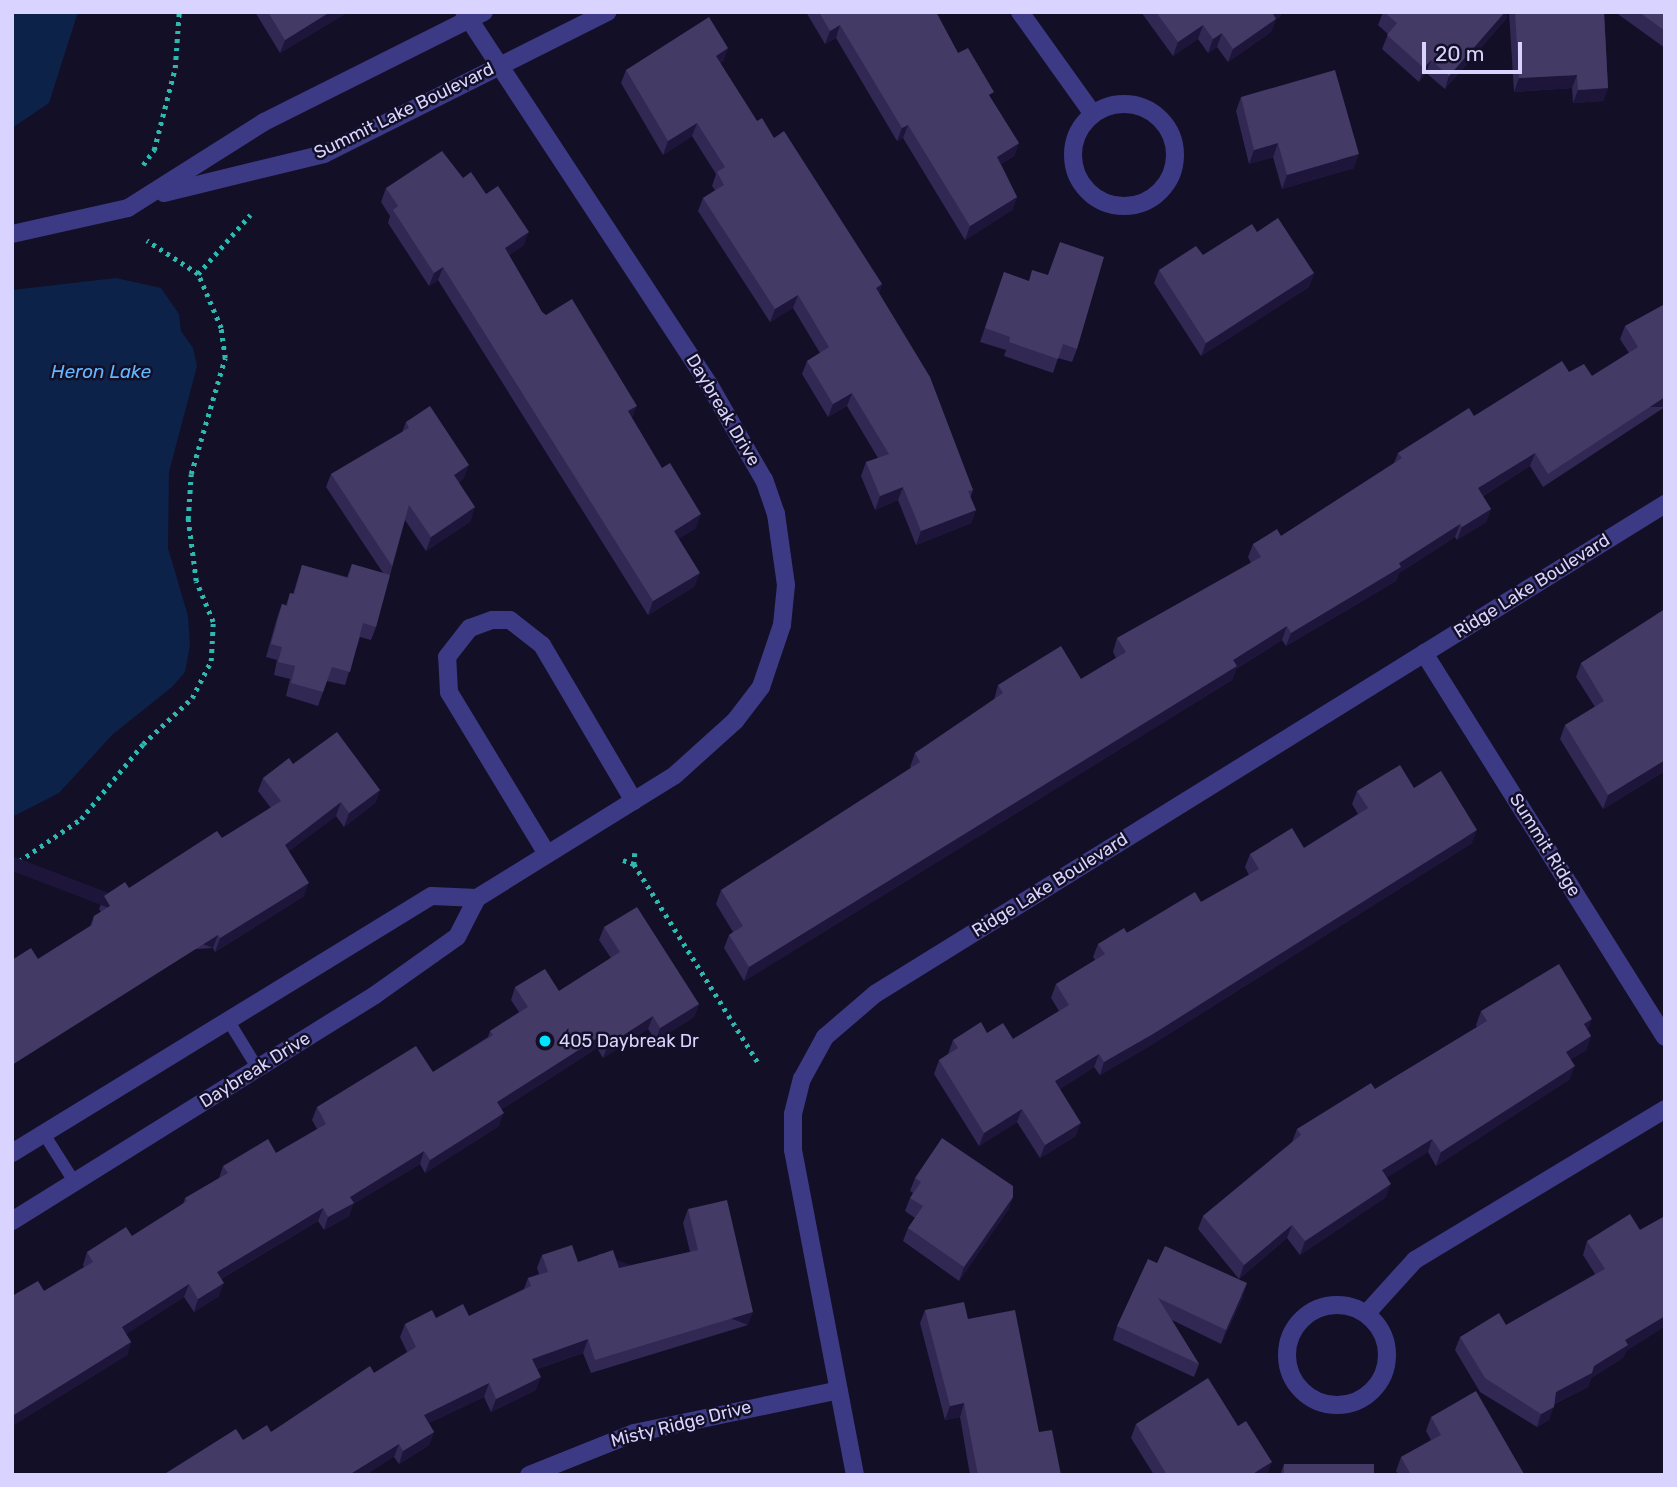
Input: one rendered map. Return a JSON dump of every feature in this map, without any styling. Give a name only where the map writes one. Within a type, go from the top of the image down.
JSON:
[{"type":"street","name":"Summit Lake Boulevard","points":[[12,234],[93,217],[151,197],[324,154],[607,12]]},
{"type":"street","points":[[1020,12],[1093,114]]},
{"type":"street","name":"Summit Lake Boulevard","points":[[151,197],[264,122],[472,15]]},
{"type":"street","name":"Daybreak Drive","points":[[12,1221],[258,1069],[457,937],[477,898],[635,801],[707,749],[761,687],[782,625],[783,554],[776,514],[749,452],[499,65],[472,15]]},
{"type":"street","points":[[1123,103],[1140,106],[1158,116],[1175,150],[1175,165],[1161,190],[1142,203],[1118,206],[1090,194],[1072,159],[1075,136],[1093,114],[1123,103]]},
{"type":"street","name":"Ridge Lake Boulevard","points":[[855,1475],[793,1150],[793,1114],[802,1079],[825,1037],[875,994],[1665,504]]},
{"type":"street","points":[[547,854],[449,692],[447,657],[470,628],[492,620],[510,620],[542,645],[635,801]]},
{"type":"street","name":"Summit Ridge","points":[[1424,653],[1665,1037]]},
{"type":"street","points":[[12,1153],[432,896],[477,898]]},
{"type":"street","points":[[1366,1314],[1415,1261],[1665,1109]]},
{"type":"street","points":[[1341,1305],[1366,1314],[1384,1335],[1385,1371],[1379,1384],[1348,1405],[1312,1399],[1290,1374],[1287,1358],[1294,1329],[1309,1313],[1326,1306],[1341,1305]]},
{"type":"street","name":"Misty Ridge Drive","points":[[528,1475],[634,1433],[839,1390]]},
{"type":"lane","points":[[228,1020],[258,1069]]},
{"type":"lane","points":[[44,1134],[75,1183]]},
{"type":"path","points":[[143,166],[154,150],[175,68],[179,12]]},
{"type":"path","points":[[198,275],[250,215]]},
{"type":"path","points":[[12,866],[81,818],[143,744],[192,698],[211,661],[213,621],[191,558],[188,493],[225,358],[219,316],[198,275],[147,241]]},
{"type":"path","points":[[635,853],[634,864],[759,1064]]},
{"type":"path","points":[[623,860],[634,864]]},
{"type":"water","points":[[12,12],[78,12],[49,103],[12,128]]},
{"type":"water","name":"Heron Lake","points":[[116,278],[161,288],[179,314],[181,331],[193,348],[197,366],[169,472],[168,548],[188,616],[190,645],[185,672],[172,687],[112,735],[59,793],[12,817],[12,290]]},
{"type":"building","points":[[268,12],[330,12],[285,40]]},
{"type":"building","points":[[819,12],[936,12],[958,53],[968,48],[994,92],[989,95],[1019,143],[997,157],[1017,197],[970,226],[908,125],[902,128],[840,25],[830,31]]},
{"type":"building","points":[[1156,12],[1272,12],[1276,19],[1233,49],[1222,33],[1213,39],[1203,25],[1178,42]]},
{"type":"building","points":[[1384,12],[1505,12],[1449,76],[1431,60],[1424,68],[1387,35],[1397,23]]},
{"type":"building","points":[[1515,12],[1604,12],[1608,88],[1578,90],[1577,75],[1519,78]]},
{"type":"building","points":[[1639,12],[1665,12],[1665,31]]},
{"type":"building","points":[[709,17],[728,48],[716,56],[757,121],[762,118],[774,138],[784,131],[882,284],[876,288],[930,377],[973,490],[968,491],[976,510],[921,531],[903,487],[880,496],[866,462],[889,454],[852,393],[833,404],[807,361],[829,347],[798,295],[775,309],[703,198],[724,185],[717,172],[725,167],[697,123],[668,141],[626,70]]},
{"type":"building","points":[[1335,70],[1359,154],[1287,175],[1278,143],[1254,150],[1241,97]]},
{"type":"building","points":[[442,151],[463,178],[471,172],[486,194],[498,186],[529,232],[505,248],[542,312],[546,315],[572,299],[637,406],[628,411],[662,468],[670,463],[701,514],[674,531],[700,573],[653,601],[443,267],[434,273],[393,210],[398,206],[386,188]]},
{"type":"building","points":[[1278,218],[1314,273],[1206,343],[1159,270],[1196,246],[1203,255],[1252,224],[1257,232]]},
{"type":"building","points":[[1060,242],[1104,257],[1077,349],[1063,344],[1058,359],[1009,342],[1010,337],[985,328],[1004,272],[1029,281],[1032,270],[1048,275]]},
{"type":"building","points":[[1665,304],[1665,397],[1548,474],[1535,453],[1478,488],[1491,509],[1462,527],[1460,524],[1399,563],[1401,567],[1291,633],[1287,626],[1233,660],[1237,666],[749,967],[729,935],[743,926],[721,890],[920,762],[915,753],[1003,693],[998,685],[1061,646],[1081,679],[1126,652],[1117,638],[1261,557],[1253,544],[1277,529],[1281,536],[1402,458],[1398,453],[1469,408],[1474,416],[1562,361],[1569,372],[1584,364],[1592,376],[1638,347],[1625,326]]},
{"type":"building","points":[[430,406],[469,465],[454,475],[475,507],[431,537],[409,505],[392,566],[331,474],[409,428],[406,422]]},
{"type":"building","points":[[352,564],[390,575],[376,627],[363,623],[350,672],[332,667],[323,692],[291,683],[295,666],[278,662],[282,647],[271,644],[282,604],[287,606],[290,593],[294,594],[302,565],[348,578]]},
{"type":"building","points":[[1665,609],[1665,760],[1608,795],[1565,725],[1604,701],[1581,663]]},
{"type":"building","points":[[337,732],[380,790],[349,813],[341,802],[285,845],[309,883],[220,938],[218,935],[12,1065],[12,960],[31,948],[38,959],[92,925],[94,916],[110,906],[104,896],[125,882],[129,888],[217,831],[222,838],[281,801],[263,778],[289,758],[293,764]]},
{"type":"building","points":[[1400,765],[1414,788],[1441,771],[1477,830],[1153,1034],[1104,1062],[1099,1054],[1055,1081],[1081,1123],[1045,1145],[1022,1109],[984,1133],[939,1060],[958,1048],[953,1040],[981,1022],[987,1033],[1003,1023],[1013,1039],[1069,1005],[1056,984],[1105,954],[1098,944],[1124,928],[1127,933],[1195,892],[1201,902],[1259,869],[1250,854],[1292,828],[1304,848],[1368,808],[1357,791]]},
{"type":"building","points":[[637,907],[699,1004],[660,1028],[653,1016],[608,1045],[602,1035],[497,1102],[504,1113],[430,1160],[424,1151],[350,1197],[354,1203],[328,1217],[323,1208],[217,1272],[224,1283],[198,1299],[189,1284],[122,1327],[131,1342],[12,1416],[12,1296],[38,1281],[44,1291],[93,1262],[87,1252],[126,1227],[132,1236],[187,1201],[185,1198],[228,1173],[223,1166],[268,1139],[276,1153],[326,1124],[317,1107],[416,1046],[433,1072],[493,1035],[490,1031],[528,1007],[515,987],[545,969],[559,991],[620,952],[604,927]]},
{"type":"building","points":[[1559,964],[1592,1019],[1584,1024],[1591,1036],[1566,1052],[1575,1066],[1441,1152],[1432,1139],[1382,1170],[1391,1184],[1305,1241],[1292,1225],[1244,1265],[1203,1216],[1301,1135],[1297,1129],[1371,1083],[1375,1089],[1487,1021],[1481,1011]]},
{"type":"building","points":[[942,1138],[1013,1186],[1013,1197],[964,1267],[908,1228],[923,1206],[910,1198],[921,1182],[915,1178]]},
{"type":"building","points":[[727,1200],[753,1312],[595,1360],[588,1339],[532,1359],[541,1377],[496,1399],[489,1383],[424,1415],[434,1432],[403,1451],[399,1444],[349,1475],[163,1475],[236,1429],[243,1440],[267,1425],[271,1432],[370,1366],[374,1373],[416,1347],[405,1324],[432,1310],[436,1318],[463,1304],[469,1316],[531,1286],[528,1278],[548,1272],[542,1255],[572,1245],[578,1262],[613,1250],[619,1268],[698,1250],[688,1209]]},
{"type":"building","points":[[1630,1214],[1640,1230],[1665,1216],[1665,1316],[1625,1340],[1628,1345],[1594,1366],[1592,1373],[1556,1392],[1554,1407],[1541,1414],[1485,1378],[1460,1337],[1499,1313],[1506,1325],[1605,1269],[1587,1241]]},
{"type":"building","points":[[1165,1246],[1247,1283],[1226,1330],[1158,1298],[1199,1364],[1117,1326],[1148,1259],[1157,1263]]},
{"type":"building","points":[[964,1302],[968,1319],[1015,1310],[1039,1432],[1052,1430],[1061,1475],[978,1475],[964,1403],[950,1406],[925,1310]]},
{"type":"building","points":[[1208,1378],[1238,1426],[1246,1421],[1272,1462],[1251,1475],[1167,1475],[1136,1424]]},
{"type":"building","points":[[1476,1391],[1524,1474],[1411,1475],[1401,1457],[1441,1435],[1431,1417]]},
{"type":"building","points":[[1284,1464],[1374,1464],[1374,1475],[1284,1475]]},
{"type":"place","name":"405 Daybreak Dr","points":[[545,1041]]}]
